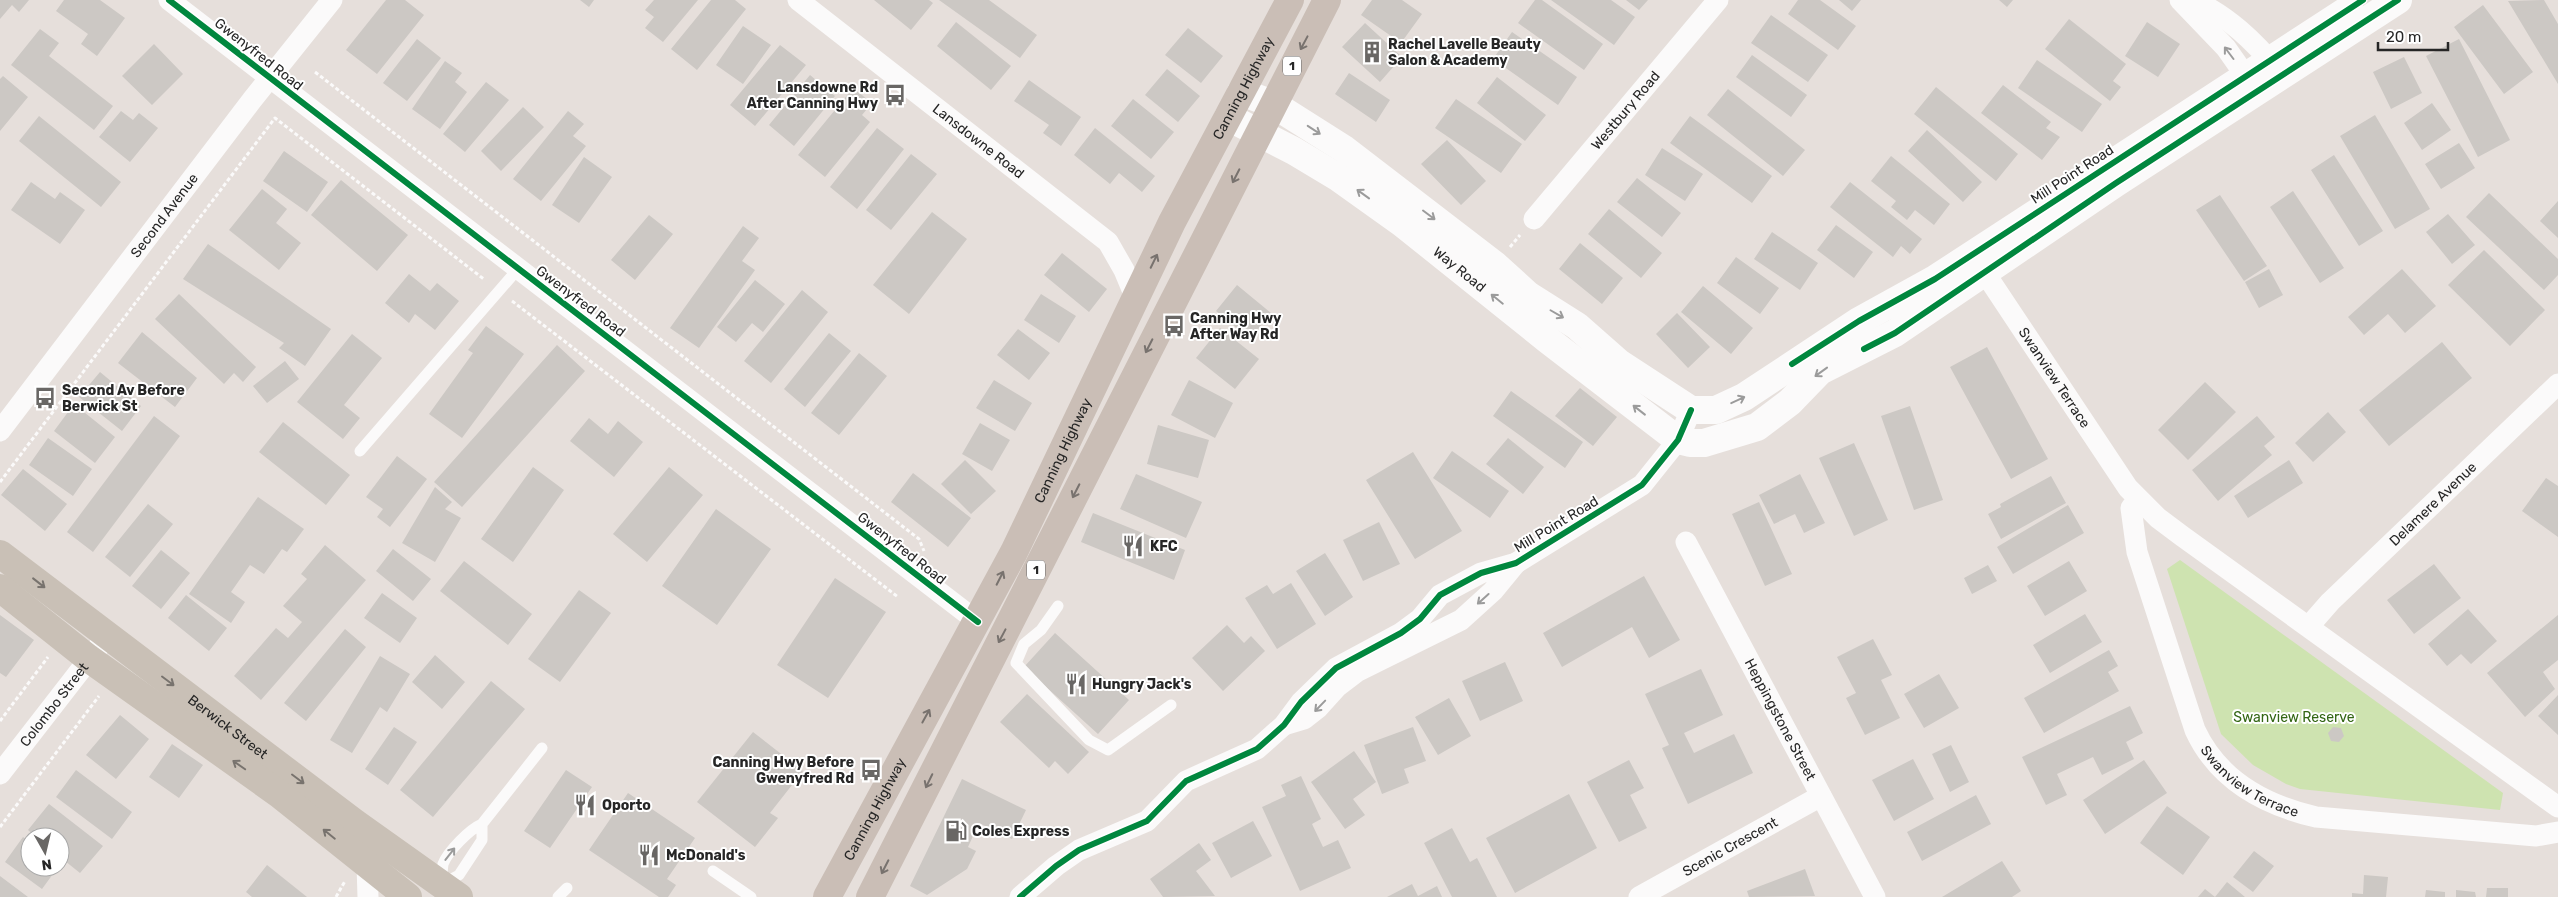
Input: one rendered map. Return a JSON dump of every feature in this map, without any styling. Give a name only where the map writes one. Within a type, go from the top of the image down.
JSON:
[{"type":"highway","name":"Canning Highway","points":[[827,897],[978,622],[1084,410],[1190,187],[1290,0]]},
{"type":"highway","name":"Canning Highway","points":[[870,897],[1327,0]]},
{"type":"main road","points":[[2277,68],[2363,0]]},
{"type":"main road","points":[[1678,440],[1704,443],[1757,427],[1790,402],[1820,371],[1896,333],[1979,263],[2116,183],[2252,84],[2277,68],[2398,0]]},
{"type":"main road","name":"Way Road","points":[[1241,92],[1273,104],[1344,149],[1488,260],[1528,295],[1577,326],[1619,362],[1691,410]]},
{"type":"main road","name":"Way Road","points":[[1228,117],[1339,178],[1402,223],[1548,340],[1678,440]]},
{"type":"main road","points":[[1691,410],[1716,410],[1744,397],[1858,321],[1935,279],[1979,263]]},
{"type":"main road","name":"Berwick Street","points":[[0,554],[448,893]]},
{"type":"main road","name":"Berwick Street","points":[[0,588],[88,658],[278,794],[358,869],[403,896]]},
{"type":"street","name":"Gwenyfred Road","points":[[169,0],[978,622]]},
{"type":"street","name":"Second Avenue","points":[[0,432],[85,316],[269,78],[332,0]]},
{"type":"street","name":"Lansdowne Road","points":[[798,0],[1108,242],[1124,270],[1136,299]]},
{"type":"street","name":"Westbury Road","points":[[1534,219],[1718,0]]},
{"type":"street","points":[[2180,0],[2226,48],[2252,84]]},
{"type":"street","points":[[2193,0],[2214,10],[2239,29],[2277,68]]},
{"type":"street","name":"Swanview Terrace","points":[[1979,263],[2138,500],[2176,531],[2558,807]]},
{"type":"street","name":"Delamere Avenue","points":[[2309,626],[2330,602],[2558,384]]},
{"type":"street","name":"Mill Point Road","points":[[1412,636],[1420,619],[1440,595],[1481,573],[1516,563],[1642,485],[1678,440],[1691,410]]},
{"type":"street","name":"Swanview Terrace","points":[[2138,500],[2131,508],[2137,552],[2195,730],[2208,754],[2233,780],[2272,803],[2291,811],[2316,817],[2536,836],[2558,832]]},
{"type":"street","name":"Heppingstone Street","points":[[1686,542],[1876,897]]},
{"type":"street","name":"Mill Point Road","points":[[1020,897],[1056,866],[1079,850],[1147,821],[1186,781],[1257,749],[1284,725],[1301,702],[1336,668],[1412,636],[1461,620],[1493,591],[1516,563]]},
{"type":"street","name":"Colombo Street","points":[[0,774],[88,658],[107,636]]},
{"type":"street","name":"Scenic Crescent","points":[[1640,897],[1821,796]]},
{"type":"street","points":[[358,869],[368,897]]},
{"type":"lane","points":[[360,451],[518,269]]},
{"type":"lane","points":[[1058,606],[1041,630],[1024,644],[1016,663],[1089,740],[1108,750],[1170,705]]},
{"type":"lane","points":[[448,893],[444,863],[471,829],[482,824],[542,748]]},
{"type":"lane","points":[[448,893],[482,840],[482,824]]},
{"type":"lane","points":[[714,871],[752,897]]},
{"type":"lane","points":[[558,897],[567,888]]},
{"type":"path","points":[[314,72],[919,539],[927,558]]},
{"type":"path","points":[[0,482],[275,118],[898,597]]},
{"type":"path","points":[[0,721],[52,652]]},
{"type":"path","points":[[0,827],[102,691]]},
{"type":"path","points":[[336,897],[358,869]]},
{"type":"green space","name":"Swanview Reserve","points":[[2180,560],[2503,793],[2500,810],[2300,789],[2286,784],[2253,765],[2221,734],[2167,569]]},
{"type":"building","points":[[0,0],[29,0],[19,12],[12,5],[0,19]]},
{"type":"building","points":[[64,0],[100,0],[125,18],[97,56],[81,44],[88,34],[56,11]]},
{"type":"building","points":[[386,0],[405,0],[424,15],[377,74],[346,50]]},
{"type":"building","points":[[580,0],[594,0],[589,7]]},
{"type":"building","points":[[654,0],[698,0],[663,42],[645,28],[654,17],[645,10]]},
{"type":"building","points":[[711,0],[735,0],[746,9],[697,70],[671,49]]},
{"type":"building","points":[[874,0],[929,0],[933,3],[911,30]]},
{"type":"building","points":[[939,0],[989,0],[1037,35],[1020,58]]},
{"type":"building","points":[[1372,0],[1402,0],[1422,14],[1401,43],[1361,15]]},
{"type":"building","points":[[1535,0],[1542,0],[1603,44],[1584,70],[1518,23]]},
{"type":"building","points":[[1551,0],[1611,0],[1635,17],[1614,45]]},
{"type":"building","points":[[1626,0],[1648,0],[1639,10]]},
{"type":"building","points":[[1798,0],[1820,0],[1856,26],[1838,50],[1788,14]]},
{"type":"building","points":[[1839,0],[1861,0],[1852,11]]},
{"type":"building","points":[[1999,0],[2013,0],[2007,7]]},
{"type":"building","points":[[2544,0],[2558,24],[2558,84],[2508,1]]},
{"type":"building","points":[[2483,5],[2533,72],[2504,94],[2454,27]]},
{"type":"building","points":[[1771,15],[1828,55],[1808,82],[1751,43]]},
{"type":"building","points":[[2069,19],[2126,64],[2113,81],[2121,87],[2110,101],[2045,49]]},
{"type":"building","points":[[956,22],[1011,66],[991,90],[937,46]]},
{"type":"building","points":[[2147,22],[2180,44],[2158,77],[2125,56]]},
{"type":"building","name":"Rachel Lavelle Beauty Salon & Academy","points":[[1365,23],[1402,57],[1380,82],[1342,47]]},
{"type":"building","points":[[743,26],[771,45],[743,84],[716,65]]},
{"type":"building","points":[[1188,28],[1223,56],[1201,83],[1165,55]]},
{"type":"building","points":[[40,29],[59,43],[49,56],[113,106],[94,130],[11,65]]},
{"type":"building","points":[[1512,32],[1577,77],[1558,105],[1493,59]]},
{"type":"building","points":[[417,39],[441,58],[407,101],[383,83]]},
{"type":"building","points":[[2459,39],[2510,140],[2478,157],[2426,56]]},
{"type":"building","points":[[154,44],[183,74],[152,105],[122,76]]},
{"type":"building","points":[[780,45],[806,65],[755,126],[730,105]]},
{"type":"building","points":[[1752,55],[1807,95],[1791,117],[1736,77]]},
{"type":"building","points":[[2404,57],[2422,93],[2391,109],[2373,72]]},
{"type":"building","points":[[2037,60],[2102,104],[2082,132],[2018,88]]},
{"type":"building","points":[[445,61],[462,73],[455,82],[467,92],[440,129],[412,109]]},
{"type":"building","points":[[1167,69],[1200,96],[1178,122],[1145,95]]},
{"type":"building","points":[[1349,73],[1390,100],[1376,122],[1335,94]]},
{"type":"building","points":[[810,75],[835,96],[794,146],[769,125]]},
{"type":"building","points":[[3,76],[28,97],[0,131],[0,79]]},
{"type":"building","points":[[1497,77],[1546,115],[1525,141],[1477,103]]},
{"type":"building","points":[[1029,80],[1081,117],[1061,146],[1043,133],[1049,125],[1014,101]]},
{"type":"building","points":[[486,82],[509,100],[465,152],[443,134]]},
{"type":"building","points":[[2003,85],[2051,122],[2046,128],[2060,137],[2042,160],[1981,113]]},
{"type":"building","points":[[1936,87],[2018,154],[1996,181],[1914,114]]},
{"type":"building","points":[[853,88],[872,103],[862,115],[870,122],[825,177],[798,155]]},
{"type":"building","points":[[1728,89],[1805,150],[1783,176],[1707,115]]},
{"type":"building","points":[[1133,99],[1174,132],[1151,159],[1111,126]]},
{"type":"building","points":[[1456,99],[1522,144],[1501,173],[1435,128]]},
{"type":"building","points":[[2432,103],[2451,130],[2422,150],[2404,123]]},
{"type":"building","points":[[523,107],[544,127],[501,171],[481,151]]},
{"type":"building","points":[[121,111],[133,120],[139,113],[158,128],[130,162],[99,137]]},
{"type":"building","points":[[568,111],[584,124],[573,136],[586,146],[541,201],[513,179]]},
{"type":"building","points":[[2375,115],[2430,209],[2395,229],[2340,136]]},
{"type":"building","points":[[39,116],[121,182],[101,207],[19,141]]},
{"type":"building","points":[[1690,116],[1772,176],[1752,203],[1670,143]]},
{"type":"building","points":[[877,128],[904,149],[857,209],[830,187]]},
{"type":"building","points":[[1095,128],[1155,176],[1142,192],[1119,173],[1110,184],[1074,155]]},
{"type":"building","points":[[1927,130],[1982,182],[1963,202],[1908,151]]},
{"type":"building","points":[[1447,140],[1486,181],[1461,205],[1421,164]]},
{"type":"building","points":[[2459,143],[2475,168],[2441,189],[2425,164]]},
{"type":"building","points":[[1662,148],[1703,174],[1685,201],[1645,175]]},
{"type":"building","points":[[284,151],[328,182],[307,212],[263,181]]},
{"type":"building","points":[[911,154],[937,174],[891,230],[866,210]]},
{"type":"building","points":[[2334,155],[2383,231],[2359,246],[2311,170]]},
{"type":"building","points":[[1891,156],[1950,204],[1934,225],[1915,210],[1907,220],[1891,207],[1896,201],[1871,181]]},
{"type":"building","points":[[584,157],[612,177],[579,223],[552,205]]},
{"type":"building","points":[[1637,178],[1681,213],[1662,237],[1617,202]]},
{"type":"building","points":[[341,180],[408,235],[377,271],[311,215]]},
{"type":"building","points":[[31,182],[55,199],[60,192],[85,210],[60,244],[11,210]]},
{"type":"building","points":[[1850,182],[1922,239],[1910,254],[1901,246],[1893,257],[1830,207]]},
{"type":"building","points":[[262,189],[287,209],[276,223],[301,243],[279,270],[229,230]]},
{"type":"building","points":[[2293,191],[2344,268],[2320,283],[2270,207]]},
{"type":"building","points":[[2489,193],[2558,259],[2558,275],[2544,290],[2466,217]]},
{"type":"building","points":[[2220,195],[2267,266],[2244,281],[2196,210]]},
{"type":"building","points":[[2558,201],[2558,238],[2540,221]]},
{"type":"building","points":[[1609,209],[1662,253],[1641,278],[1588,234]]},
{"type":"building","points":[[932,212],[967,239],[909,314],[873,285]]},
{"type":"building","points":[[2448,214],[2475,245],[2452,264],[2426,232]]},
{"type":"building","points":[[649,215],[673,234],[635,280],[611,260]]},
{"type":"building","points":[[1836,225],[1873,252],[1854,278],[1817,250]]},
{"type":"building","points":[[743,226],[759,238],[742,261],[755,270],[699,348],[670,328]]},
{"type":"building","points":[[1772,232],[1818,263],[1800,290],[1754,259]]},
{"type":"building","points":[[1580,243],[1623,278],[1602,304],[1559,269]]},
{"type":"building","points":[[208,244],[331,329],[305,366],[279,348],[284,343],[183,279]]},
{"type":"building","points":[[2484,250],[2545,310],[2510,346],[2448,285]]},
{"type":"building","points":[[1062,253],[1107,289],[1089,312],[1044,275]]},
{"type":"building","points":[[1736,257],[1779,288],[1760,314],[1717,283]]},
{"type":"building","points":[[2269,269],[2283,295],[2259,308],[2245,282]]},
{"type":"building","points":[[2402,269],[2436,306],[2405,333],[2388,314],[2364,335],[2348,317]]},
{"type":"building","points":[[409,274],[430,291],[437,283],[459,301],[435,330],[415,314],[409,323],[385,303]]},
{"type":"building","points":[[755,280],[785,304],[763,332],[752,323],[736,342],[717,327]]},
{"type":"building","points":[[1237,285],[1271,313],[1250,339],[1216,311]]},
{"type":"building","points":[[1703,286],[1753,328],[1731,354],[1681,312]]},
{"type":"building","points":[[802,290],[828,312],[771,383],[744,361]]},
{"type":"building","points":[[179,294],[256,367],[243,382],[234,373],[224,384],[155,319]]},
{"type":"building","points":[[1041,294],[1076,316],[1059,343],[1024,320]]},
{"type":"building","points":[[1677,313],[1710,347],[1688,368],[1656,334]]},
{"type":"building","points":[[486,326],[524,354],[462,438],[429,414],[473,353],[468,350]]},
{"type":"building","points":[[1220,328],[1259,359],[1235,389],[1196,358]]},
{"type":"building","points":[[1018,329],[1050,353],[1029,380],[997,355]]},
{"type":"building","points":[[142,332],[197,378],[175,407],[118,363]]},
{"type":"building","points":[[829,333],[851,351],[805,407],[784,389]]},
{"type":"building","points":[[352,334],[382,358],[344,405],[360,418],[343,439],[297,402]]},
{"type":"building","points":[[2442,342],[2472,378],[2389,446],[2359,410]]},
{"type":"building","points":[[557,345],[585,371],[462,507],[434,482]]},
{"type":"building","points":[[1987,347],[2048,459],[2011,479],[1950,367]]},
{"type":"building","points":[[859,353],[887,376],[839,435],[811,413]]},
{"type":"building","points":[[285,361],[299,379],[267,403],[253,386]]},
{"type":"building","points":[[100,372],[141,406],[122,431],[79,397]]},
{"type":"building","points":[[994,380],[1032,403],[1015,431],[976,408]]},
{"type":"building","points":[[1189,380],[1233,403],[1215,438],[1171,415]]},
{"type":"building","points":[[2205,382],[2236,412],[2188,460],[2158,430]]},
{"type":"building","points":[[1580,388],[1617,417],[1593,446],[1555,416]]},
{"type":"building","points":[[1511,391],[1583,442],[1565,468],[1493,416]]},
{"type":"building","points":[[74,404],[115,437],[95,463],[54,431]]},
{"type":"building","points":[[1910,406],[1943,500],[1914,510],[1881,416]]},
{"type":"building","points":[[2328,412],[2346,432],[2313,462],[2295,443]]},
{"type":"building","points":[[154,416],[180,436],[93,552],[67,532]]},
{"type":"building","points":[[2257,416],[2275,437],[2264,446],[2272,455],[2218,501],[2192,470]]},
{"type":"building","points":[[589,418],[608,434],[618,421],[643,442],[614,477],[570,441]]},
{"type":"building","points":[[283,422],[350,475],[326,505],[259,452]]},
{"type":"building","points":[[980,423],[1010,440],[992,471],[962,454]]},
{"type":"building","points":[[1158,425],[1209,440],[1198,478],[1147,464]]},
{"type":"building","points":[[48,438],[92,469],[73,496],[29,465]]},
{"type":"building","points":[[1508,438],[1544,467],[1523,494],[1486,464]]},
{"type":"building","points":[[1854,443],[1888,520],[1854,536],[1819,458]]},
{"type":"building","points":[[1452,451],[1509,491],[1490,518],[1433,478]]},
{"type":"building","points":[[1413,452],[1462,531],[1415,559],[1366,480]]},
{"type":"building","points":[[397,456],[427,479],[390,527],[377,517],[383,509],[366,497]]},
{"type":"building","points":[[965,460],[996,491],[971,514],[941,484]]},
{"type":"building","points":[[2289,460],[2303,483],[2248,518],[2234,496]]},
{"type":"building","points":[[533,467],[564,490],[513,562],[481,539]]},
{"type":"building","points":[[669,467],[703,495],[647,562],[613,534]]},
{"type":"building","points":[[23,469],[67,504],[45,531],[1,495]]},
{"type":"building","points":[[913,473],[971,518],[948,547],[891,502]]},
{"type":"building","points":[[1136,474],[1202,502],[1186,538],[1120,509]]},
{"type":"building","points":[[1800,474],[1825,523],[1804,533],[1795,514],[1774,524],[1759,495]]},
{"type":"building","points":[[2051,476],[2066,503],[2001,539],[1988,514],[2001,507],[2000,504]]},
{"type":"building","points":[[2546,478],[2558,486],[2558,537],[2522,511]]},
{"type":"building","points":[[435,487],[452,502],[445,509],[461,518],[435,562],[402,543]]},
{"type":"building","points":[[258,497],[304,529],[287,552],[282,549],[264,574],[250,565],[231,592],[245,602],[231,623],[189,594]]},
{"type":"building","points":[[1759,502],[1792,574],[1765,586],[1732,514]]},
{"type":"building","points":[[148,504],[173,524],[130,577],[105,557]]},
{"type":"building","points":[[2068,505],[2084,533],[2013,574],[1997,547]]},
{"type":"building","points":[[716,509],[771,549],[717,625],[662,586]]},
{"type":"building","name":"KFC","points":[[1093,513],[1185,550],[1174,580],[1081,542]]},
{"type":"building","points":[[1379,522],[1400,564],[1363,581],[1343,540]]},
{"type":"building","points":[[325,545],[366,580],[261,700],[234,676],[276,628],[288,638],[302,622],[283,606],[307,579],[301,574]]},
{"type":"building","points":[[393,549],[431,579],[413,601],[376,571]]},
{"type":"building","points":[[161,550],[190,573],[161,609],[132,586]]},
{"type":"building","points":[[1325,553],[1353,597],[1325,616],[1296,571]]},
{"type":"building","points":[[464,561],[532,614],[508,645],[440,591]]},
{"type":"building","points":[[2069,561],[2087,591],[2045,616],[2027,586]]},
{"type":"building","points":[[2434,564],[2461,598],[2414,634],[2387,600]]},
{"type":"building","points":[[1988,565],[1997,581],[1972,594],[1964,578]]},
{"type":"building","points":[[1644,576],[1680,640],[1649,658],[1632,627],[1562,667],[1543,633]]},
{"type":"building","points":[[835,578],[886,612],[828,698],[777,665]]},
{"type":"building","points":[[1291,583],[1316,624],[1277,649],[1245,598],[1267,585],[1273,594]]},
{"type":"building","points":[[579,590],[611,613],[560,682],[528,659]]},
{"type":"building","points":[[382,593],[417,618],[400,643],[364,618]]},
{"type":"building","points":[[186,595],[227,628],[209,651],[168,618]]},
{"type":"building","points":[[2468,609],[2497,641],[2471,664],[2461,654],[2447,666],[2428,644]]},
{"type":"building","points":[[2085,614],[2102,642],[2050,673],[2033,645]]},
{"type":"building","points":[[0,615],[34,640],[6,677],[0,673]]},
{"type":"building","points":[[2558,615],[2558,660],[2543,672],[2555,689],[2525,717],[2487,673]]},
{"type":"building","points":[[1227,625],[1244,643],[1251,636],[1265,651],[1223,691],[1192,658]]},
{"type":"building","points":[[345,629],[366,647],[306,721],[284,703]]},
{"type":"building","name":"Hungry Jack's","points":[[1055,633],[1129,700],[1098,734],[1024,667]]},
{"type":"building","points":[[1873,639],[1892,675],[1881,680],[1900,718],[1865,735],[1846,698],[1856,693],[1837,657]]},
{"type":"building","points":[[2109,650],[2118,666],[2108,672],[2119,691],[2044,733],[2024,698]]},
{"type":"building","points":[[435,655],[465,682],[442,709],[412,682]]},
{"type":"building","points":[[380,656],[410,674],[387,712],[380,707],[352,753],[330,740]]},
{"type":"building","points":[[1505,662],[1523,701],[1480,721],[1462,681]]},
{"type":"building","points":[[1701,669],[1723,715],[1684,733],[1694,753],[1734,734],[1753,773],[1688,804],[1662,748],[1669,745],[1645,694]]},
{"type":"building","points":[[1939,674],[1959,708],[1924,728],[1904,694]]},
{"type":"building","points":[[491,681],[525,709],[433,817],[400,790]]},
{"type":"building","points":[[1027,694],[1089,752],[1068,774],[1055,761],[1049,768],[1000,722]]},
{"type":"building","points":[[2558,695],[2558,735],[2538,716]]},
{"type":"building","points":[[1449,698],[1471,736],[1438,755],[1415,717]]},
{"type":"building","points":[[2130,706],[2143,733],[2126,742],[2134,759],[2102,775],[2093,757],[2057,774],[2067,795],[2046,805],[2022,757]]},
{"type":"building","points":[[120,715],[149,739],[116,779],[86,755]]},
{"type":"building","points":[[394,727],[417,742],[388,785],[365,769]]},
{"type":"building","points":[[1413,727],[1426,761],[1404,769],[1409,783],[1382,794],[1364,745]]},
{"type":"building","points":[[2333,727],[2341,728],[2344,736],[2339,742],[2331,741],[2328,733]]},
{"type":"building","points":[[753,732],[803,771],[770,813],[778,818],[755,847],[697,802]]},
{"type":"building","points":[[172,744],[203,765],[179,798],[149,777]]},
{"type":"building","points":[[1951,745],[1969,782],[1950,792],[1932,754]]},
{"type":"building","points":[[1354,751],[1376,782],[1353,799],[1365,815],[1345,829],[1311,782]]},
{"type":"building","points":[[1913,759],[1934,799],[1894,821],[1872,780]]},
{"type":"building","points":[[1629,760],[1644,788],[1630,795],[1647,828],[1619,842],[1587,782]]},
{"type":"building","points":[[2144,760],[2167,793],[2105,834],[2083,800]]},
{"type":"building","points":[[76,770],[132,812],[112,839],[56,797]]},
{"type":"building","points":[[566,770],[592,787],[550,848],[524,831]]},
{"type":"building","points":[[1301,776],[1321,819],[1312,824],[1323,847],[1338,840],[1351,868],[1300,891],[1262,807],[1286,796],[1281,785]]},
{"type":"building","name":"Coles Express","points":[[962,779],[1026,810],[1012,839],[979,823],[968,847],[976,851],[967,869],[927,895],[910,886]]},
{"type":"building","points":[[628,793],[695,838],[667,879],[676,885],[668,897],[659,897],[589,850]]},
{"type":"building","points":[[1569,794],[1597,848],[1515,893],[1486,838]]},
{"type":"building","points":[[1976,795],[1991,824],[1922,861],[1907,832]]},
{"type":"building","points":[[49,804],[103,846],[80,873],[70,865],[70,827],[30,827]]},
{"type":"building","points":[[2167,806],[2210,837],[2183,875],[2140,843]]},
{"type":"building","points":[[1253,821],[1272,856],[1231,878],[1212,843]]},
{"type":"building","points":[[1452,828],[1470,862],[1477,858],[1497,897],[1452,897],[1424,843]]},
{"type":"building","points":[[20,841],[20,873],[5,862]]},
{"type":"building","points":[[1199,843],[1211,860],[1196,871],[1215,896],[1163,897],[1150,879]]},
{"type":"building","points":[[2254,851],[2274,866],[2253,892],[2233,877]]},
{"type":"building","points":[[2002,861],[2021,891],[2012,897],[1942,897]]},
{"type":"building","points":[[267,865],[307,897],[252,897],[246,892]]},
{"type":"building","points":[[1805,869],[1815,896],[1749,897],[1747,891]]},
{"type":"building","points":[[2364,875],[2388,877],[2386,897],[2352,897],[2352,893],[2363,894]]},
{"type":"building","points":[[0,876],[28,897],[0,897]]},
{"type":"building","points":[[26,877],[51,877],[42,889]]},
{"type":"building","points":[[2227,882],[2245,897],[2215,897]]},
{"type":"building","points":[[1412,884],[1418,896],[1437,886],[1442,897],[1387,897]]},
{"type":"building","points":[[2487,888],[2508,888],[2508,897],[2486,897]]},
{"type":"building","points":[[2205,889],[2215,897],[2198,897]]},
{"type":"building","points":[[2426,890],[2445,892],[2445,897],[2425,897]]},
{"type":"building","points":[[2456,890],[2475,892],[2476,897],[2456,897]]},
{"type":"cycle path","points":[[169,0],[978,622]]},
{"type":"cycle path","points":[[1792,364],[1859,321],[1935,279],[2363,0]]},
{"type":"cycle path","points":[[1864,349],[1895,333],[2116,183],[2398,0]]},
{"type":"cycle path","points":[[1020,897],[1056,866],[1079,850],[1147,821],[1186,781],[1257,749],[1284,725],[1301,702],[1336,668],[1401,633],[1420,619],[1440,595],[1481,573],[1516,563],[1642,485],[1678,440],[1691,410]]},
{"type":"place","name":"Rachel Lavelle Beauty Salon & Academy","points":[[1372,52]]},
{"type":"place","name":"Lansdowne Rd After Canning Hwy","points":[[895,95]]},
{"type":"place","name":"Canning Hwy After Way Rd","points":[[1174,326]]},
{"type":"place","name":"Second Av Before Berwick St","points":[[45,398]]},
{"type":"place","name":"KFC","points":[[1133,546]]},
{"type":"place","name":"Hungry Jack's","points":[[1076,684]]},
{"type":"place","name":"Canning Hwy Before Gwenyfred Rd","points":[[871,770]]},
{"type":"place","name":"Oporto","points":[[585,805]]},
{"type":"place","name":"Coles Express","points":[[956,831]]},
{"type":"place","name":"McDonald's","points":[[649,855]]}]
